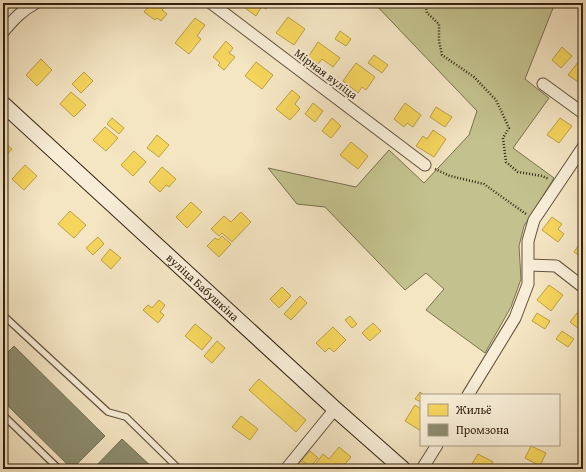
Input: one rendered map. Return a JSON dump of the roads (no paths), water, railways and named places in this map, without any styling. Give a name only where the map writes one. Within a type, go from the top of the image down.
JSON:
[{"type":"street","points":[[3,32],[14,19],[28,7],[36,3]]},
{"type":"street","name":"Мірная вуліца","points":[[211,3],[425,165]]},
{"type":"street","points":[[542,84],[583,113]]},
{"type":"street","name":"вуліца Бабушкіна","points":[[3,104],[335,409],[403,469]]},
{"type":"street","points":[[469,394],[515,318],[528,284],[528,241],[534,220],[583,147]]},
{"type":"street","points":[[529,265],[556,266],[583,287]]},
{"type":"street","points":[[286,469],[335,409]]},
{"type":"street","points":[[422,469],[436,446]]},
{"type":"lane","points":[[3,315],[108,412],[126,418],[179,469]]},
{"type":"lane","points":[[3,415],[59,469]]}]
